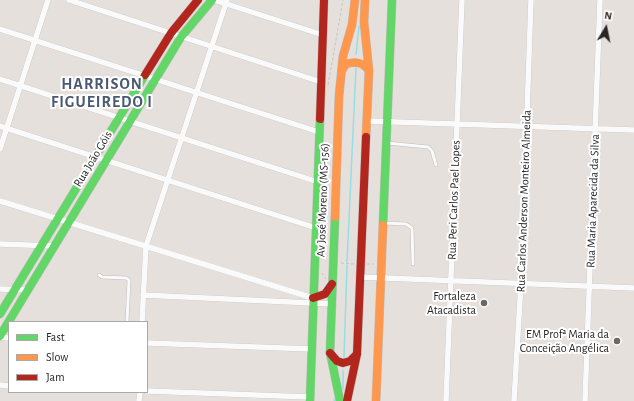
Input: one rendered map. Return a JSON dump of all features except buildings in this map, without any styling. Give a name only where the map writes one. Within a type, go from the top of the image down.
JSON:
[{"type":"street","points":[[0,149],[48,0]]},
{"type":"street","points":[[69,0],[321,82]]},
{"type":"street","name":"Rua João Góis","points":[[0,314],[170,33],[198,0]]},
{"type":"street","points":[[213,0],[227,2],[323,35]]},
{"type":"street","name":"Rua João Góis","points":[[9,321],[181,36],[213,0]]},
{"type":"street","points":[[148,391],[310,399],[324,0]]},
{"type":"street","name":"Av José Moreno (MS-156)","points":[[340,401],[330,352],[339,96],[343,56],[352,24],[355,0]]},
{"type":"street","points":[[347,401],[357,354],[369,71],[364,22],[365,0]]},
{"type":"street","points":[[376,401],[392,0]]},
{"type":"street","name":"Rua Peri Carlos Pael Lopes","points":[[446,401],[462,0]]},
{"type":"street","name":"Rua Carlos Anderson Monteiro Almeida","points":[[514,401],[521,283],[531,0]]},
{"type":"street","name":"Rua Maria Aparecida da Silva","points":[[585,401],[600,0]]},
{"type":"street","points":[[142,321],[146,246],[227,2]]},
{"type":"street","points":[[0,29],[319,132]]},
{"type":"street","points":[[342,70],[346,64],[352,61],[366,65],[369,71]]},
{"type":"street","points":[[0,79],[318,182]]},
{"type":"street","points":[[367,121],[634,130]]},
{"type":"street","points":[[0,126],[316,228]]},
{"type":"street","points":[[0,201],[146,246],[314,301],[331,289],[332,284]]},
{"type":"street","points":[[0,244],[54,246]]},
{"type":"street","points":[[360,277],[634,288]]},
{"type":"street","points":[[0,289],[28,290]]},
{"type":"street","points":[[143,295],[314,301],[332,304]]},
{"type":"street","name":"Rua João Góis","points":[[0,336],[8,323]]},
{"type":"street","points":[[148,343],[312,350]]},
{"type":"street","points":[[330,352],[336,361],[343,363],[350,362],[357,354]]},
{"type":"lane","points":[[387,143],[428,147],[432,150],[436,165]]},
{"type":"lane","points":[[384,223],[406,224],[412,228],[413,264]]},
{"type":"lane","points":[[99,275],[102,277],[126,278],[128,280],[127,321]]},
{"type":"path","points":[[320,92],[328,84],[343,0]]},
{"type":"path","points":[[340,263],[356,264]]},
{"type":"path","points":[[367,264],[378,265]]},
{"type":"waterway","points":[[356,54],[359,26]]},
{"type":"waterway","points":[[347,262],[356,68]]},
{"type":"waterway","points":[[344,357],[347,265]]},
{"type":"waterway","points":[[343,371],[343,389]]},
{"type":"traffic: fast","points":[[9,321],[181,37],[212,0]]},
{"type":"traffic: fast","points":[[383,225],[392,0]]},
{"type":"traffic: fast","points":[[0,314],[145,75]]},
{"type":"traffic: fast","points":[[310,401],[320,119]]},
{"type":"traffic: fast","points":[[335,217],[330,352],[340,401]]},
{"type":"traffic: fast","points":[[0,336],[8,323]]},
{"type":"traffic: slow","points":[[335,217],[339,96],[343,56],[352,25],[355,0]]},
{"type":"traffic: slow","points":[[365,0],[364,22],[369,71],[366,137]]},
{"type":"traffic: slow","points":[[342,70],[346,64],[356,63],[362,64],[369,71]]},
{"type":"traffic: slow","points":[[376,401],[383,225]]},
{"type":"traffic: jam","points":[[145,75],[171,33],[198,0]]},
{"type":"traffic: jam","points":[[320,119],[324,0]]},
{"type":"traffic: jam","points":[[347,401],[357,354],[366,137]]},
{"type":"traffic: jam","points":[[313,298],[325,294],[332,284]]},
{"type":"traffic: jam","points":[[330,353],[337,361],[343,363],[350,361],[357,354]]},
{"type":"place","name":"Fortaleza Atacadista","points":[[484,303]]},
{"type":"place","name":"EM Profª Maria da Conceição Angélica","points":[[617,341]]},
{"type":"district","name":"HARRISON FIGUEIREDO I","points":[[102,93]]}]
